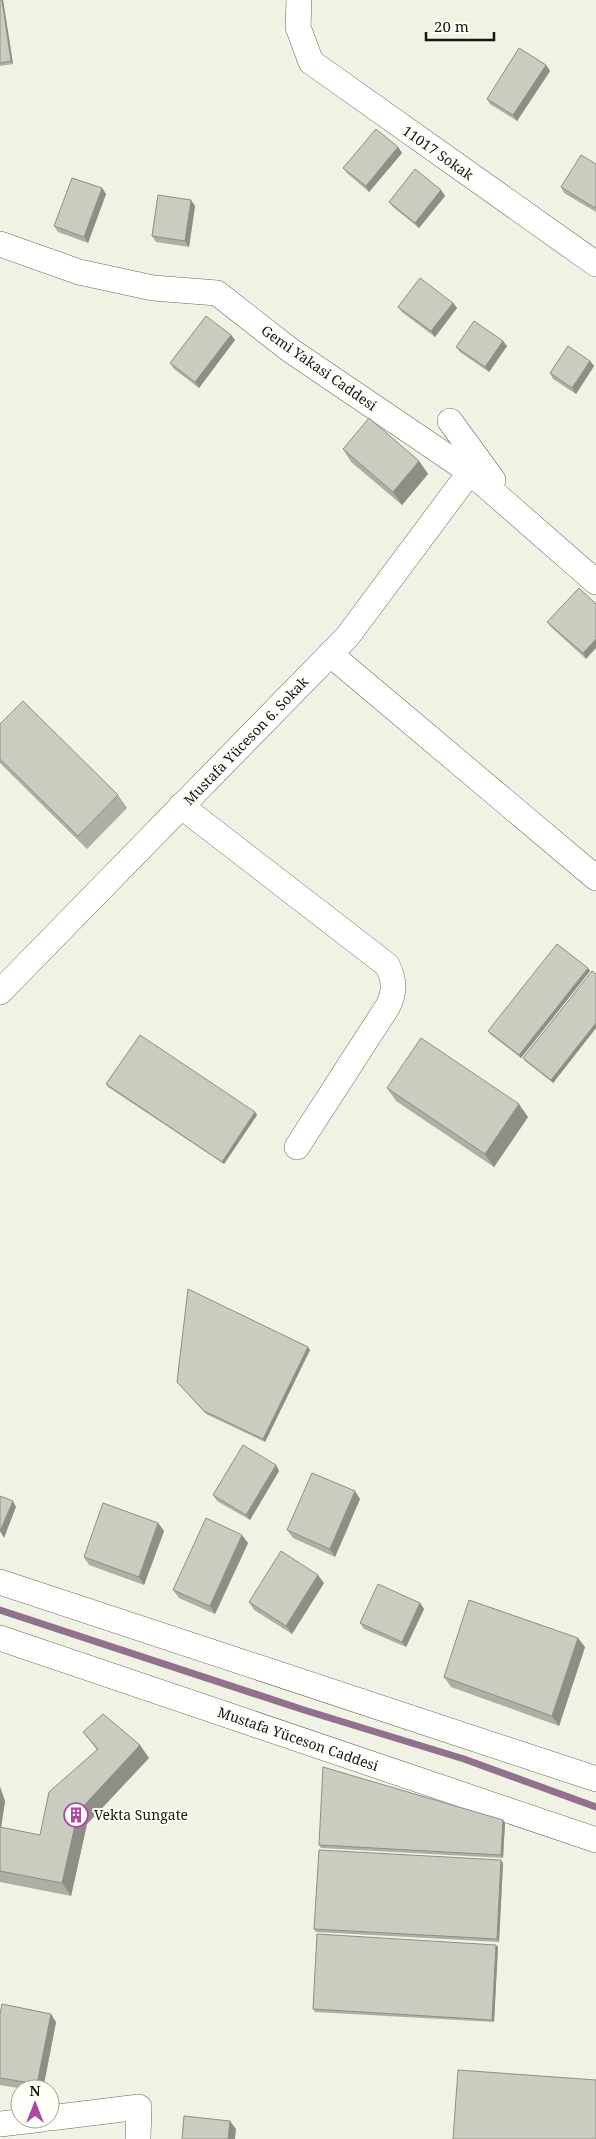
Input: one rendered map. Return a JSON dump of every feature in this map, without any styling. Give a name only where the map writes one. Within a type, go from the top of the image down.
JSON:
[{"type":"street","name":"11017 Sokak","points":[[299,0],[298,27],[310,62],[596,264]]},
{"type":"street","name":"Gemi Yakasi Caddesi","points":[[0,244],[79,272],[153,288],[217,293],[290,350],[470,472],[596,582]]},
{"type":"street","points":[[450,421],[493,481],[495,493]]},
{"type":"street","name":"Mustafa Yüceson 6. Sokak","points":[[0,992],[347,638],[470,472]]},
{"type":"street","points":[[330,654],[596,878]]},
{"type":"street","points":[[181,806],[387,965],[391,973],[394,990],[388,1006],[296,1147]]},
{"type":"street","points":[[0,1582],[596,1779]]},
{"type":"street","name":"Mustafa Yüceson Caddesi","points":[[0,1638],[596,1840]]},
{"type":"street","points":[[60,2117],[139,2108],[138,2139]]},
{"type":"building","points":[[0,0],[2,0],[11,61],[0,63]]},
{"type":"building","points":[[519,48],[546,65],[513,115],[487,99]]},
{"type":"building","points":[[376,129],[398,147],[366,186],[343,168]]},
{"type":"building","points":[[581,155],[596,164],[595,208],[561,187]]},
{"type":"building","points":[[415,169],[441,190],[415,223],[389,202]]},
{"type":"building","points":[[72,178],[102,188],[84,237],[54,226]]},
{"type":"building","points":[[158,195],[191,200],[185,241],[152,236]]},
{"type":"building","points":[[420,278],[453,303],[431,331],[398,307]]},
{"type":"building","points":[[206,316],[231,335],[195,382],[170,363]]},
{"type":"building","points":[[474,321],[503,341],[485,367],[456,347]]},
{"type":"building","points":[[568,346],[590,361],[572,388],[550,373]]},
{"type":"building","points":[[369,418],[419,461],[393,492],[343,449]]},
{"type":"building","points":[[579,588],[596,604],[596,639],[583,653],[547,622]]},
{"type":"building","points":[[23,701],[118,795],[78,836],[0,759],[0,724]]},
{"type":"building","points":[[557,944],[588,968],[519,1055],[488,1031]]},
{"type":"building","points":[[592,971],[596,974],[596,1023],[551,1080],[523,1058]]},
{"type":"building","points":[[140,1035],[255,1112],[222,1162],[106,1084]]},
{"type":"building","points":[[421,1038],[519,1104],[485,1154],[387,1088]]},
{"type":"building","points":[[188,1289],[308,1347],[263,1439],[204,1411],[177,1382]]},
{"type":"building","points":[[243,1445],[276,1465],[246,1515],[213,1495]]},
{"type":"building","points":[[312,1473],[355,1491],[330,1549],[287,1530]]},
{"type":"building","points":[[0,1496],[13,1501],[0,1531]]},
{"type":"building","points":[[103,1503],[158,1523],[139,1577],[84,1557]]},
{"type":"building","points":[[206,1518],[242,1535],[210,1606],[173,1590]]},
{"type":"building","points":[[281,1551],[318,1575],[286,1626],[249,1602]]},
{"type":"building","points":[[378,1584],[420,1603],[402,1642],[360,1623]]},
{"type":"building","points":[[469,1600],[578,1638],[552,1716],[444,1677]]},
{"type":"building","name":"Vekta Sungate","points":[[103,1714],[140,1745],[78,1812],[62,1883],[0,1871],[0,1827],[40,1835],[49,1792],[98,1749],[83,1732]]},
{"type":"building","points":[[323,1767],[503,1820],[501,1855],[319,1845]]},
{"type":"building","points":[[319,1850],[501,1860],[497,1939],[314,1929]]},
{"type":"building","points":[[317,1934],[496,1945],[492,2020],[313,2009]]},
{"type":"building","points":[[2,2004],[51,2014],[38,2079],[0,2078],[0,2014]]},
{"type":"building","points":[[458,2070],[596,2080],[596,2139],[453,2139]]},
{"type":"building","points":[[184,2116],[230,2121],[228,2139],[182,2139]]},
{"type":"waterway","points":[[0,1610],[304,1710],[464,1759],[596,1807]]},
{"type":"place","name":"Vekta Sungate","points":[[76,1815]]}]
